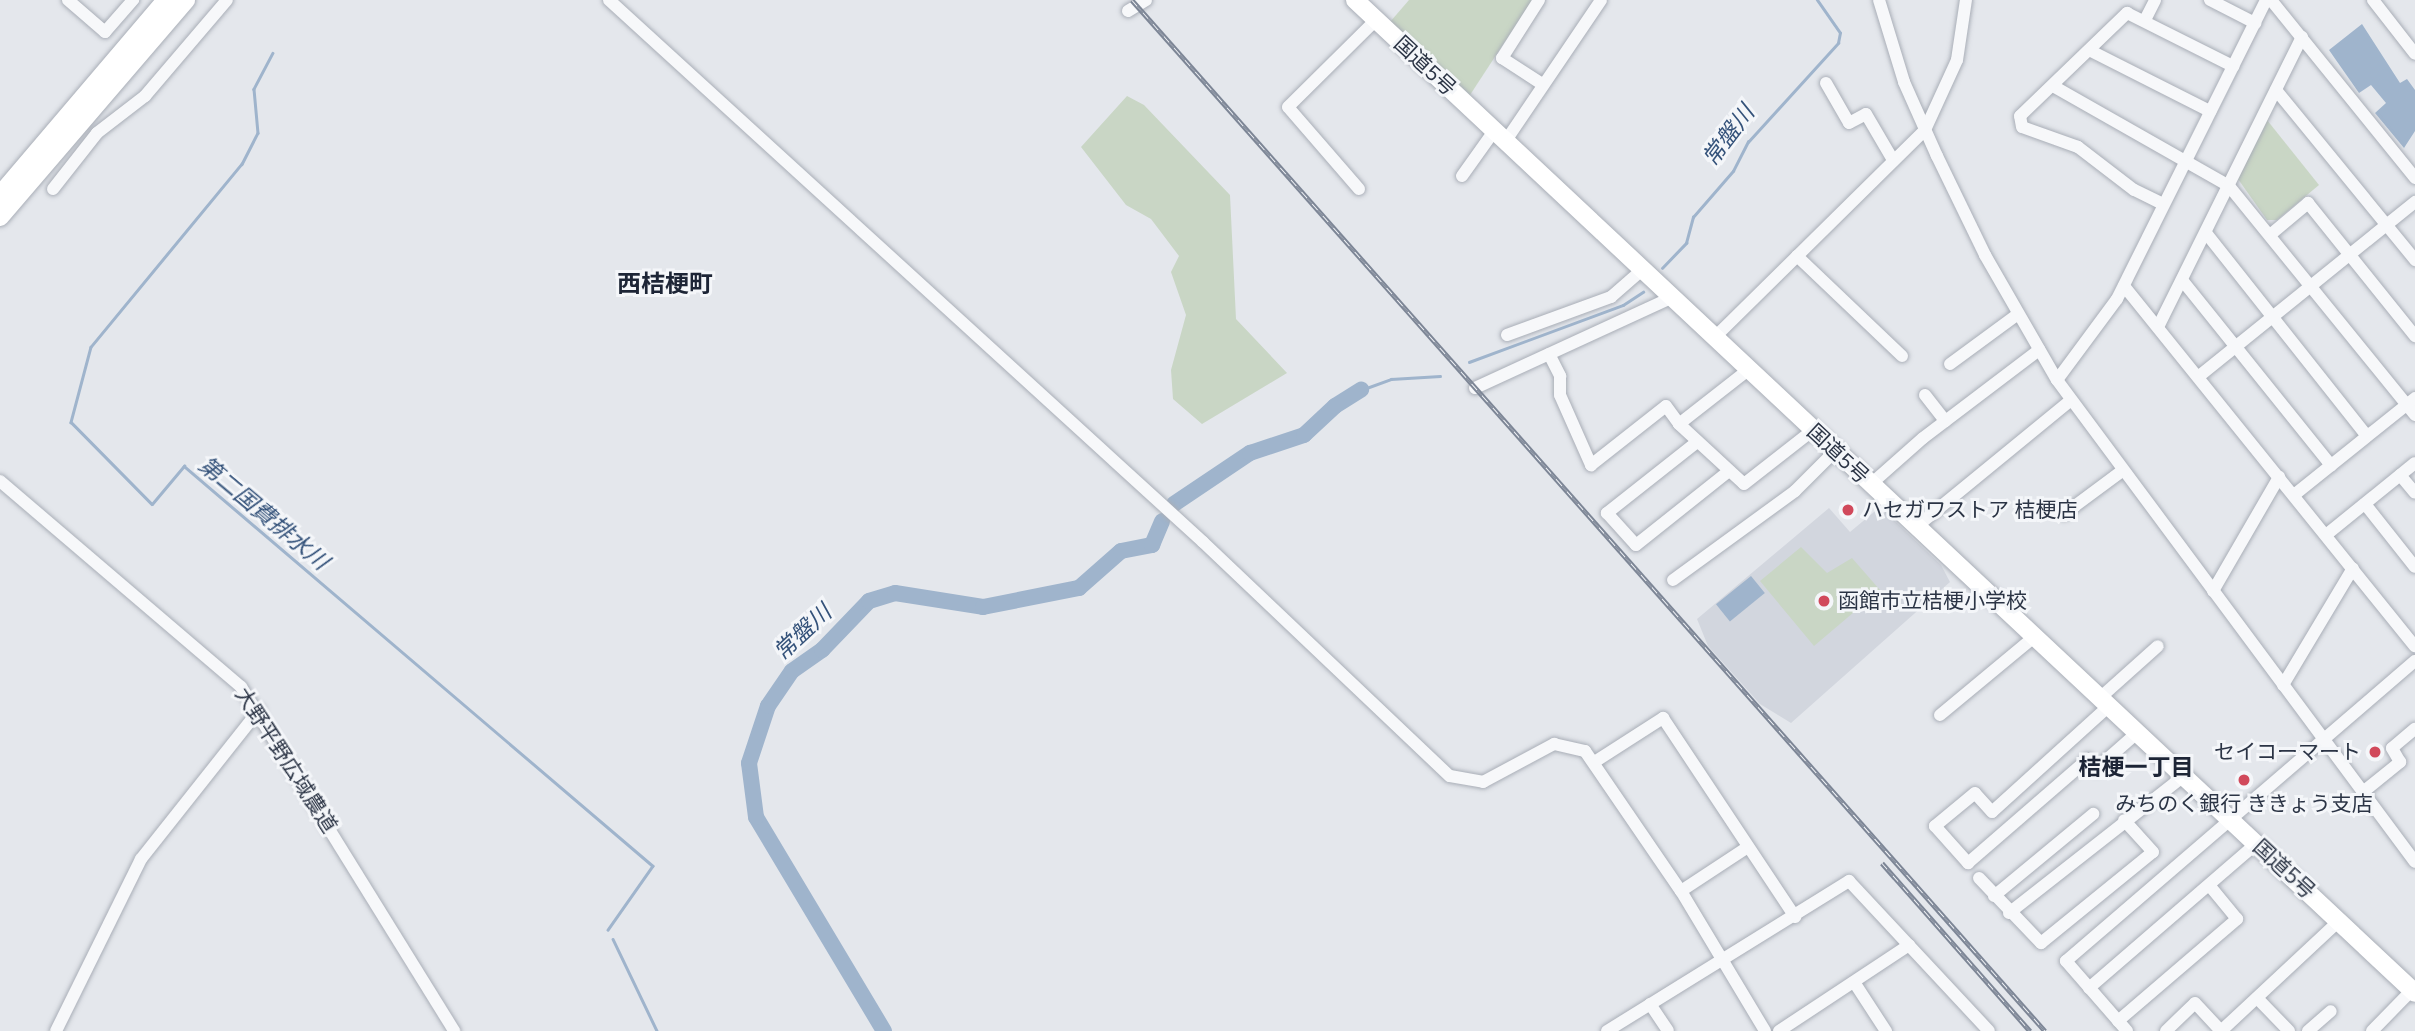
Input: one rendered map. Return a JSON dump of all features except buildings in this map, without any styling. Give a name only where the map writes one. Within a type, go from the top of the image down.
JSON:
[{"type":"highway","points":[[0,195],[166,0]]},
{"type":"highway","points":[[0,217],[186,0]]},
{"type":"highway","name":"国道5号","points":[[1354,0],[2256,844],[2412,984]]},
{"type":"street","points":[[68,0],[106,32],[133,0]]},
{"type":"street","points":[[609,0],[1203,542],[1450,776],[1483,782],[1554,744],[1586,751],[1596,761],[1681,891],[1720,961],[1765,1031]]},
{"type":"street","points":[[1128,11],[1146,0]]},
{"type":"street","points":[[1539,0],[1502,58],[1542,84]]},
{"type":"street","points":[[1462,176],[1499,137],[1542,84],[1601,0]]},
{"type":"street","points":[[1879,0],[1904,82],[1925,130],[2018,314],[2070,401],[2363,792],[2410,846],[2415,862]]},
{"type":"street","points":[[1714,338],[1925,130],[1954,72],[1966,0]]},
{"type":"street","points":[[2145,20],[2155,0]]},
{"type":"street","points":[[2210,0],[2255,23]]},
{"type":"street","points":[[2057,380],[2124,286],[2186,158],[2269,0],[2415,178]]},
{"type":"street","points":[[2374,0],[2415,54]]},
{"type":"street","points":[[53,189],[97,132],[145,96],[225,1]]},
{"type":"street","points":[[2163,204],[2134,190],[2078,147],[2022,127],[2020,116],[2127,13],[2233,66]]},
{"type":"street","points":[[1359,189],[1289,107],[1376,20]]},
{"type":"street","points":[[2158,327],[2302,37]]},
{"type":"street","points":[[2089,50],[2210,111]]},
{"type":"street","points":[[1826,83],[1849,123],[1866,114],[1893,160]]},
{"type":"street","points":[[2053,86],[2186,158],[2228,186],[2412,406],[2368,436],[2294,495]]},
{"type":"street","points":[[2276,90],[2415,260]]},
{"type":"street","points":[[2198,377],[2415,202]]},
{"type":"street","points":[[2270,235],[2308,203],[2415,336]]},
{"type":"street","points":[[2206,233],[2368,436]]},
{"type":"street","points":[[1797,256],[1902,356]]},
{"type":"street","points":[[1507,335],[1611,297],[1642,270]]},
{"type":"street","points":[[2182,280],[2331,465]]},
{"type":"street","points":[[2124,286],[2415,646]]},
{"type":"street","points":[[1475,388],[1671,298]]},
{"type":"street","points":[[1950,364],[2018,314]]},
{"type":"street","points":[[1871,485],[1945,421],[2039,350]]},
{"type":"street","points":[[1549,354],[1560,376],[1560,395],[1591,464],[1667,406],[1679,424],[1744,484],[1812,430]]},
{"type":"street","points":[[1679,424],[1748,370]]},
{"type":"street","points":[[1925,395],[1945,421]]},
{"type":"street","points":[[1916,527],[2070,401]]},
{"type":"street","points":[[1698,442],[1607,513],[1636,545],[1729,471]]},
{"type":"street","points":[[1673,580],[1795,491],[1835,451]]},
{"type":"street","points":[[2326,535],[2415,464]]},
{"type":"street","points":[[2064,514],[2122,471]]},
{"type":"street","points":[[2400,475],[2415,493]]},
{"type":"street","points":[[2213,591],[2279,477]]},
{"type":"street","name":"大野平野広域農道","points":[[0,481],[222,667],[259,710],[454,1031]]},
{"type":"street","points":[[2365,504],[2415,566]]},
{"type":"street","points":[[2283,685],[2353,568]]},
{"type":"street","points":[[1940,715],[2035,636]]},
{"type":"street","points":[[2138,732],[2096,769],[2088,759],[1968,863],[1935,826],[1975,793],[1992,812],[2106,701],[2158,646]]},
{"type":"street","points":[[2208,886],[2236,919],[2123,1026],[2066,961],[2415,661]]},
{"type":"street","points":[[57,1031],[141,859],[259,710]]},
{"type":"street","points":[[1596,761],[1663,718],[1795,917]]},
{"type":"street","points":[[2363,792],[2400,762],[2392,748],[2415,730]]},
{"type":"street","points":[[2009,914],[2124,820],[2184,776]]},
{"type":"street","points":[[1994,896],[2093,814]]},
{"type":"street","points":[[1979,878],[2009,914],[2041,943],[2153,852],[2124,820]]},
{"type":"street","points":[[2089,988],[2256,844]]},
{"type":"street","points":[[1681,891],[1748,847]]},
{"type":"street","points":[[1607,1031],[1795,917],[1849,881],[1989,1031]]},
{"type":"street","points":[[2166,1031],[2195,1003],[2221,1031],[2339,921]]},
{"type":"street","points":[[1779,1031],[1909,945]]},
{"type":"street","points":[[1854,982],[1886,1031]]},
{"type":"street","points":[[2372,1031],[2412,984]]},
{"type":"street","points":[[2257,998],[2289,1031]]},
{"type":"street","points":[[1650,1004],[1668,1031]]},
{"type":"street","points":[[2308,1031],[2331,1011]]},
{"type":"shaded area","name":"函館市立桔梗小学校","points":[[1880,507],[1941,565],[1950,582],[1791,723],[1760,704],[1708,646],[1697,619],[1829,508],[1850,532]]},
{"type":"green space","points":[[1409,0],[1532,0],[1470,95],[1390,22]]},
{"type":"green space","points":[[1127,96],[1144,105],[1230,195],[1236,319],[1287,373],[1202,424],[1173,399],[1171,370],[1186,315],[1171,272],[1179,256],[1151,219],[1126,205],[1081,147]]},
{"type":"green space","points":[[2267,120],[2319,185],[2277,220],[2267,220],[2238,179]]},
{"type":"green space","points":[[1801,547],[1827,573],[1852,558],[1880,590],[1814,646],[1760,581]]},
{"type":"water","points":[[2362,24],[2400,83],[2407,79],[2415,90],[2415,131],[2404,148],[2375,113],[2386,103],[2371,85],[2359,93],[2329,50]]},
{"type":"water","points":[[1751,576],[1765,593],[1730,621],[1716,604]]},
{"type":"waterway","name":"常盤川","points":[[1662,268],[1686,243],[1693,217],[1733,171],[1748,142],[1838,43],[1840,33],[1817,0]]},
{"type":"waterway","name":"第二国費排水川","points":[[273,53],[254,89],[258,133],[242,164],[91,347],[71,422],[152,504],[184,466],[653,866],[608,930]]},
{"type":"waterway","name":"常盤川","points":[[1469,362],[1623,305],[1643,292]]},
{"type":"waterway","name":"常盤川","points":[[1361,390],[1391,379],[1440,376]]},
{"type":"waterway","name":"常盤川","points":[[1174,504],[1250,453],[1304,435],[1335,406],[1361,390]]},
{"type":"waterway","name":"常盤川","points":[[884,1031],[756,817],[749,763],[768,706],[792,671],[822,650],[869,601],[895,593],[983,607],[1079,588],[1121,551],[1152,545],[1162,521]]},
{"type":"waterway","name":"第二国費排水川","points":[[613,939],[657,1031]]},
{"type":"railway","points":[[1132,0],[2045,1031]]},
{"type":"railway","points":[[1882,863],[2030,1031]]},
{"type":"place","name":"ハセガワストア 桔梗店","points":[[1848,510]]},
{"type":"place","name":"函館市立桔梗小学校","points":[[1824,601]]},
{"type":"place","name":"セイコーマート","points":[[2375,752]]},
{"type":"place","name":"みちのく銀行 ききょう支店","points":[[2244,780]]},
{"type":"district","name":"西桔梗町","points":[[665,285]]},
{"type":"district","name":"桔梗一丁目","points":[[2136,768]]}]
